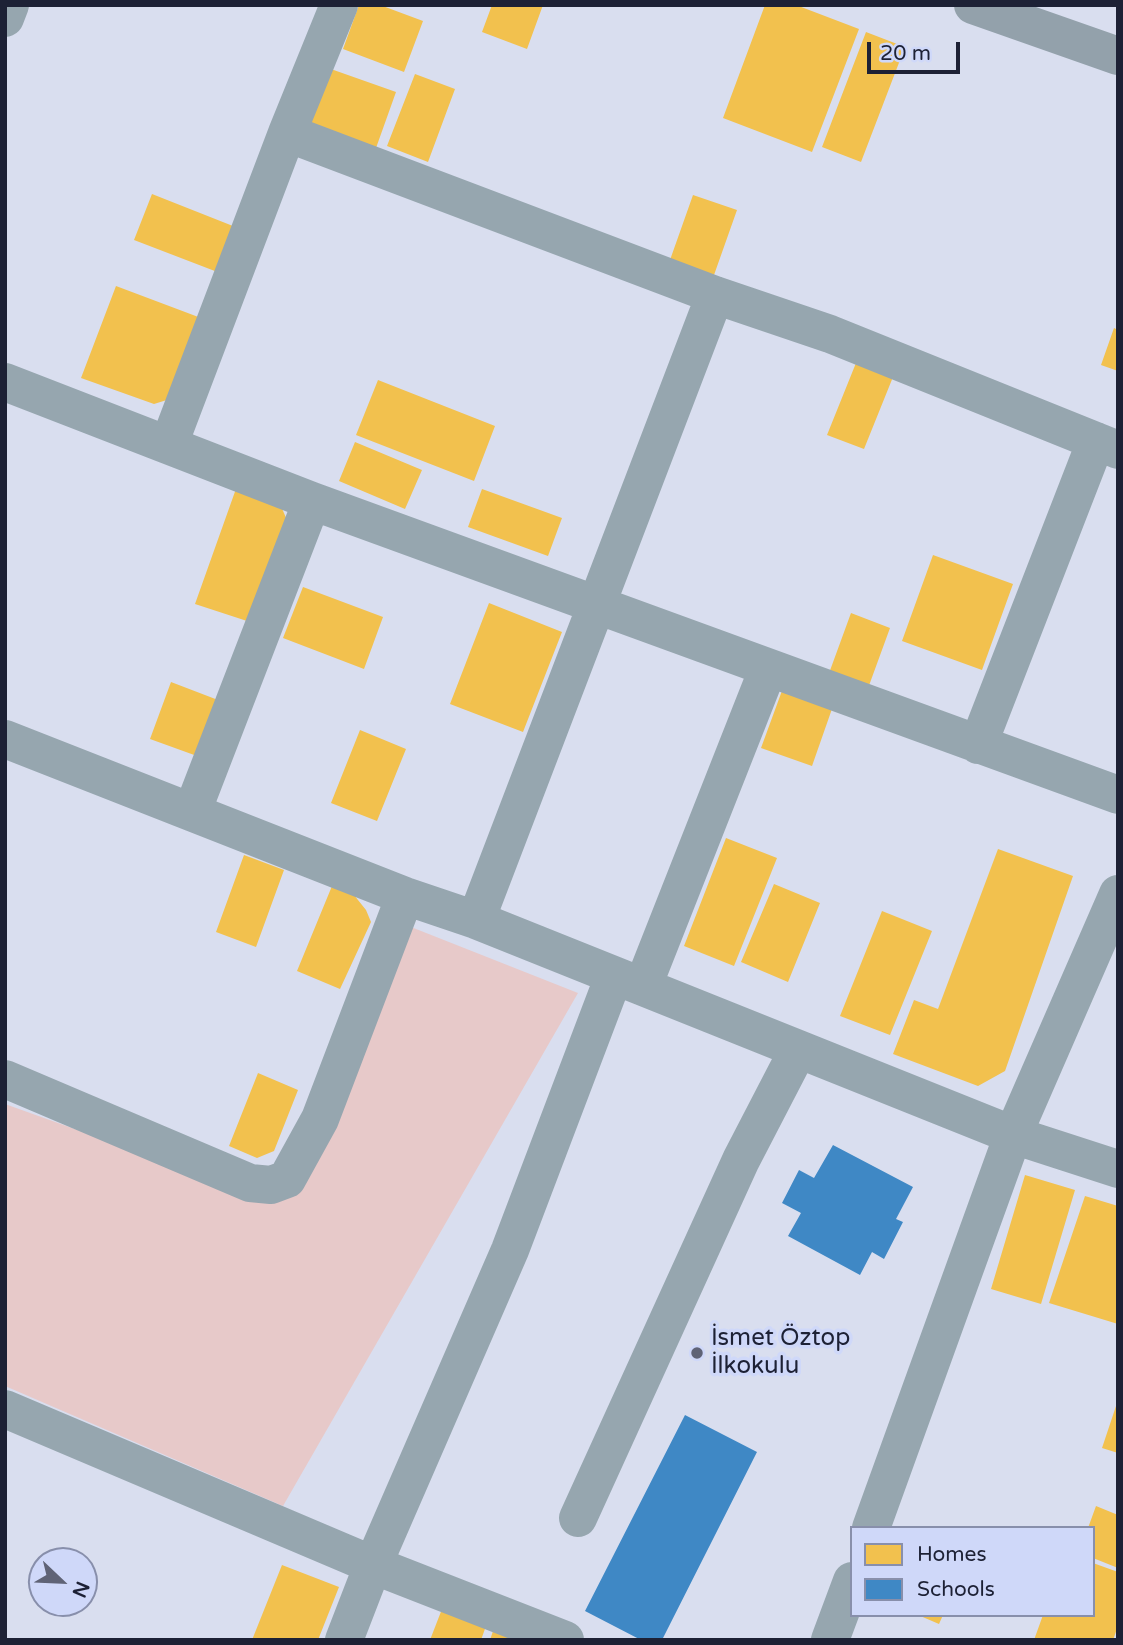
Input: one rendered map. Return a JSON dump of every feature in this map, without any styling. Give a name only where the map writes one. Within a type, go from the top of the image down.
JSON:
[{"type":"main road","points":[[973,5],[1118,56]]},
{"type":"street","points":[[5,18],[10,5]]},
{"type":"street","points":[[169,444],[339,5]]},
{"type":"street","points":[[287,134],[715,295],[830,334],[1107,445],[978,745]]},
{"type":"street","points":[[476,920],[715,295]]},
{"type":"street","points":[[5,382],[312,501],[1118,795]]},
{"type":"street","points":[[192,812],[312,501]]},
{"type":"street","points":[[344,1640],[373,1566],[510,1250],[768,669]]},
{"type":"street","points":[[5,739],[405,895],[476,920],[1013,1135],[1118,1169]]},
{"type":"street","points":[[5,1079],[250,1183],[271,1185],[287,1179],[320,1119],[405,895]]},
{"type":"street","points":[[872,1526],[1013,1135],[1116,909]]},
{"type":"street","points":[[578,1518],[741,1160],[798,1050]]},
{"type":"street","points":[[5,1409],[373,1566],[565,1640]]},
{"type":"street","points":[[830,1640],[850,1586]]},
{"type":"shaded area","points":[[411,927],[578,993],[283,1506],[5,1386],[5,1104],[273,1200]]},
{"type":"building: Homes","points":[[359,5],[380,5],[423,21],[404,72],[343,49]]},
{"type":"building: Homes","points":[[492,5],[543,5],[527,49],[482,32]]},
{"type":"building: Homes","points":[[765,5],[796,5],[859,29],[812,152],[723,118]]},
{"type":"building: Homes","points":[[866,32],[905,47],[861,162],[822,147]]},
{"type":"building: Homes","points":[[328,68],[396,92],[376,148],[308,124]]},
{"type":"building: Homes","points":[[415,74],[455,89],[428,162],[387,146]]},
{"type":"building: Homes","points":[[152,194],[238,228],[220,273],[134,240]]},
{"type":"building: Homes","points":[[693,195],[737,210],[714,275],[670,260]]},
{"type":"building: Homes","points":[[116,286],[201,318],[170,399],[154,404],[81,378]]},
{"type":"building: Homes","points":[[1114,328],[1118,330],[1118,371],[1101,365]]},
{"type":"building: Homes","points":[[858,358],[895,372],[864,449],[827,435]]},
{"type":"building: Homes","points":[[378,380],[495,426],[474,481],[356,435]]},
{"type":"building: Homes","points":[[355,442],[422,470],[405,509],[339,481]]},
{"type":"building: Homes","points":[[237,486],[280,504],[287,520],[247,621],[195,604]]},
{"type":"building: Homes","points":[[482,489],[562,518],[548,556],[468,527]]},
{"type":"building: Homes","points":[[933,555],[1013,584],[982,670],[902,641]]},
{"type":"building: Homes","points":[[303,587],[383,617],[364,669],[283,638]]},
{"type":"building: Homes","points":[[489,603],[562,632],[523,732],[450,704]]},
{"type":"building: Homes","points":[[851,613],[890,628],[867,691],[828,676]]},
{"type":"building: Homes","points":[[171,682],[218,700],[197,756],[150,739]]},
{"type":"building: Homes","points":[[783,688],[833,706],[812,766],[761,748]]},
{"type":"building: Homes","points":[[360,730],[406,749],[377,821],[331,803]]},
{"type":"building: Homes","points":[[726,838],[777,858],[734,966],[684,946]]},
{"type":"building: Homes","points":[[998,849],[1073,876],[1005,1071],[978,1086],[893,1054],[914,1000],[938,1009]]},
{"type":"building: Homes","points":[[244,855],[284,870],[256,947],[216,932]]},
{"type":"building: Homes","points":[[774,884],[820,903],[788,982],[741,962]]},
{"type":"building: Homes","points":[[332,886],[354,895],[366,910],[371,922],[340,989],[297,971]]},
{"type":"building: Homes","points":[[882,911],[932,931],[890,1035],[840,1016]]},
{"type":"building: Homes","points":[[258,1073],[298,1090],[274,1151],[257,1158],[229,1146]]},
{"type":"building: Homes","points":[[1025,1175],[1075,1190],[1041,1304],[991,1289]]},
{"type":"building: Homes","points":[[1085,1196],[1118,1206],[1118,1324],[1049,1303]]},
{"type":"building: Homes","points":[[1118,1403],[1118,1453],[1102,1448]]},
{"type":"building: Homes","points":[[1096,1506],[1118,1515],[1118,1568],[1095,1559],[1095,1526],[1089,1526]]},
{"type":"building: Homes","points":[[1095,1564],[1118,1572],[1118,1626],[1113,1640],[1034,1640],[1042,1617],[1095,1617]]},
{"type":"building: Homes","points":[[282,1565],[339,1587],[318,1640],[252,1640]]},
{"type":"building: Homes","points":[[442,1609],[486,1626],[481,1640],[430,1640]]},
{"type":"building: Homes","points":[[923,1617],[942,1617],[939,1624]]},
{"type":"building: Homes","points":[[494,1628],[528,1640],[490,1640]]},
{"type":"building: Schools","points":[[833,1145],[913,1187],[896,1219],[903,1222],[884,1259],[872,1252],[860,1275],[788,1236],[801,1213],[782,1203],[799,1170],[814,1178]]},
{"type":"building: Schools","points":[[685,1415],[757,1452],[662,1640],[641,1640],[585,1611]]},
{"type":"place","name":"İsmet Öztop İlkokulu","points":[[697,1353]]}]
